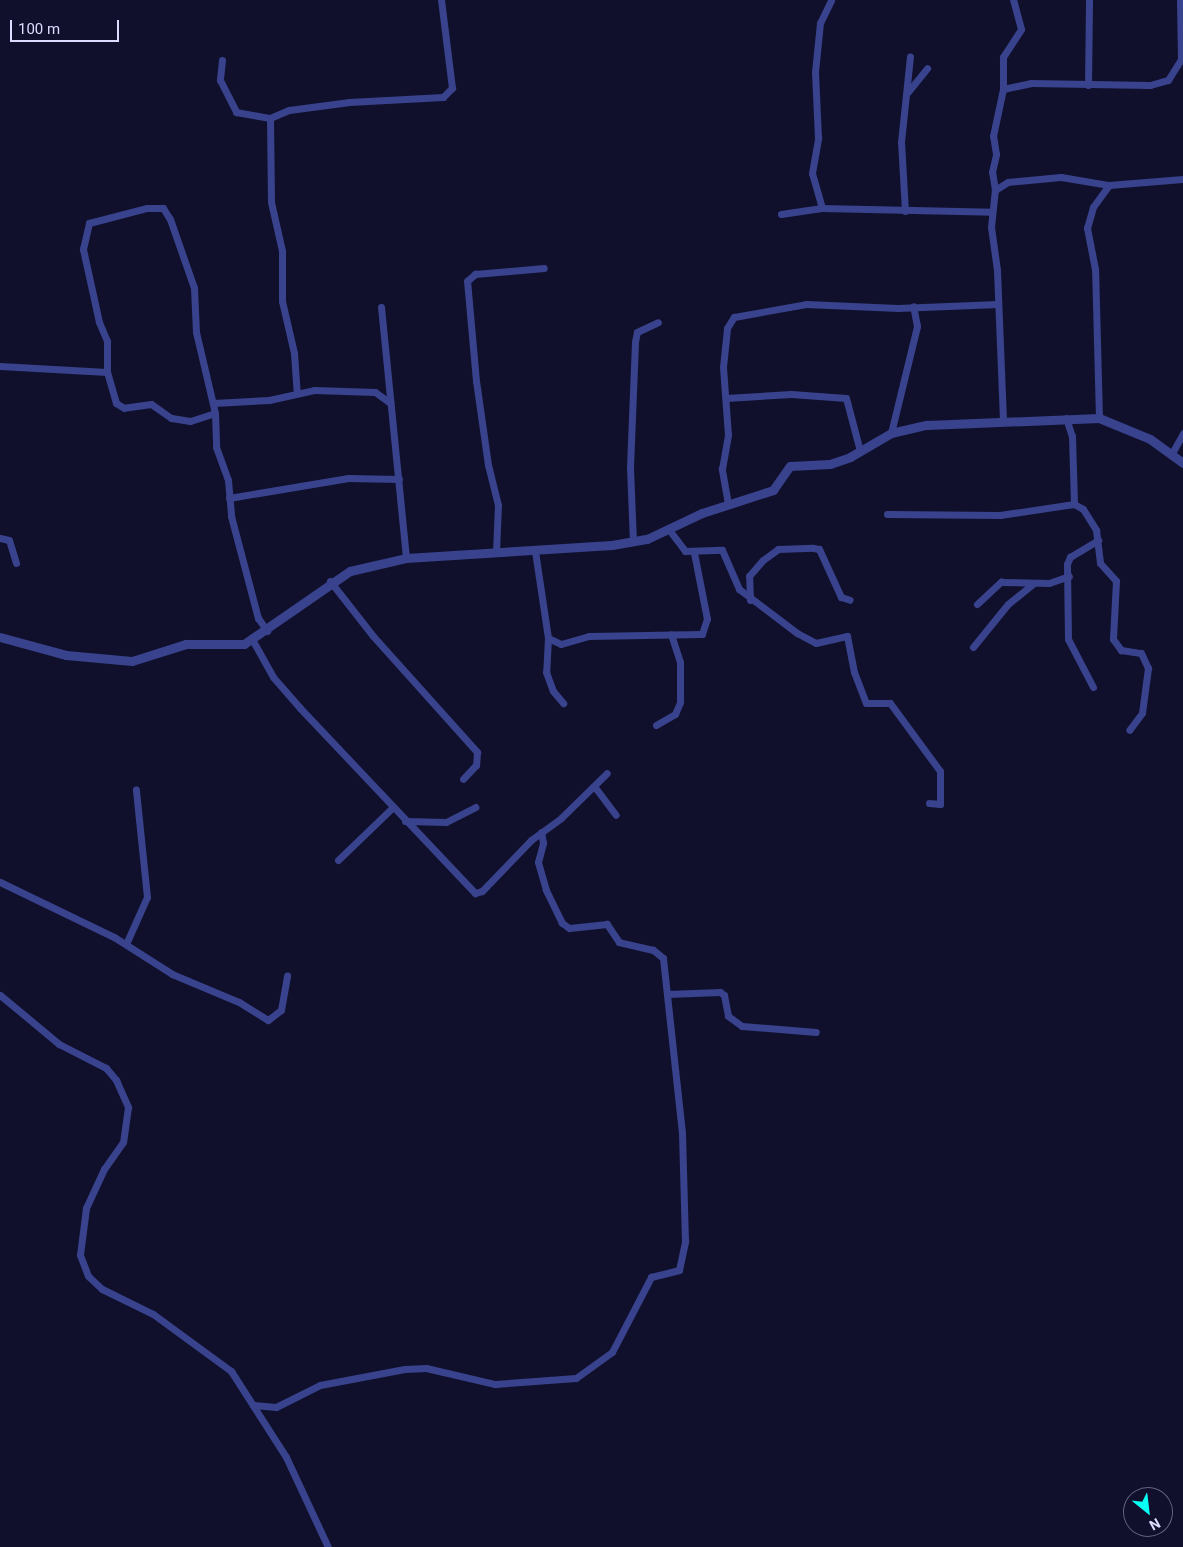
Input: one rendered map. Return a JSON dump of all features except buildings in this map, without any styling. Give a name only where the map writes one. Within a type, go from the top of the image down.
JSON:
[{"type":"street","points":[[222,60],[220,80],[236,112],[270,118],[289,110],[349,102],[447,95],[452,88],[441,0]]},
{"type":"street","points":[[822,208],[812,173],[818,138],[815,72],[820,23],[831,0]]},
{"type":"street","points":[[1003,420],[992,212],[994,190],[993,136],[1003,89],[1003,57],[1021,29],[1013,0]]},
{"type":"street","points":[[1088,84],[1089,0]]},
{"type":"street","points":[[1003,89],[1031,83],[1150,85],[1175,74],[1182,53],[1180,0]]},
{"type":"street","points":[[905,211],[901,142],[910,56]]},
{"type":"street","points":[[907,93],[927,68]]},
{"type":"street","points":[[270,118],[271,202],[282,251],[282,302],[294,353],[298,392]]},
{"type":"street","points":[[994,190],[1008,182],[1061,177],[1109,185],[1183,179]]},
{"type":"street","points":[[1099,418],[1095,269],[1088,228],[1093,207],[1109,185]]},
{"type":"street","points":[[215,413],[190,421],[171,418],[145,403],[124,408],[114,398],[108,372],[107,341],[98,322],[84,249],[85,227],[93,221],[135,210],[163,208],[192,283],[196,332],[215,413],[216,447],[228,480],[229,498],[250,592],[258,618],[267,631]]},
{"type":"street","points":[[781,214],[822,208],[992,212]]},
{"type":"street","points":[[496,552],[498,505],[488,465],[476,381],[467,281],[475,274],[544,268]]},
{"type":"street","points":[[728,504],[722,469],[728,435],[726,398],[727,328],[738,314],[806,304],[913,306],[998,304]]},
{"type":"street","points":[[891,433],[917,326],[913,306]]},
{"type":"street","points":[[381,307],[406,558]]},
{"type":"street","points":[[633,542],[635,518],[630,466],[635,342],[637,332],[658,322]]},
{"type":"street","points":[[0,366],[108,372]]},
{"type":"street","points":[[213,404],[269,400],[298,392],[371,391],[390,402]]},
{"type":"street","points":[[726,398],[791,394],[846,398],[860,451]]},
{"type":"street","points":[[1066,418],[1072,436],[1074,504]]},
{"type":"street","points":[[0,637],[66,655],[132,661],[186,644],[236,646],[253,641],[330,581],[350,571],[406,558],[633,542],[670,531],[728,504],[773,490],[790,466],[830,464],[860,451],[891,433],[949,423],[1099,418],[1150,438],[1183,463]]},
{"type":"street","points":[[1171,455],[1183,434]]},
{"type":"street","points":[[229,498],[348,478],[399,479]]},
{"type":"street","points":[[887,514],[1000,515],[1074,504],[1088,515],[1098,540],[1100,563],[1114,576],[1118,588],[1113,639],[1121,650],[1141,653],[1148,668],[1142,713],[1129,730]]},
{"type":"street","points":[[670,531],[681,550],[694,553],[722,550],[734,582],[750,600],[816,644],[847,636],[854,672],[866,703],[890,703],[940,770],[940,804],[928,803]]},
{"type":"street","points":[[0,538],[9,540],[16,563]]},
{"type":"street","points":[[1093,687],[1068,639],[1068,560],[1098,540]]},
{"type":"street","points":[[750,600],[749,576],[763,560],[778,549],[813,548],[819,550],[841,597],[850,600]]},
{"type":"street","points":[[535,550],[548,638],[546,672],[563,703]]},
{"type":"street","points":[[548,638],[561,644],[589,636],[671,634],[696,636],[707,625],[694,553]]},
{"type":"street","points":[[977,604],[1001,582],[1034,583],[1069,576]]},
{"type":"street","points":[[330,581],[379,643],[477,752],[476,765],[463,779]]},
{"type":"street","points":[[973,647],[1008,604],[1034,583]]},
{"type":"street","points":[[656,725],[675,714],[680,702],[680,662],[671,634]]},
{"type":"street","points":[[253,641],[273,677],[404,821],[475,893],[513,862],[541,832],[607,773]]},
{"type":"street","points":[[594,786],[616,815]]},
{"type":"street","points":[[126,944],[147,897],[136,790]]},
{"type":"street","points":[[404,821],[446,822],[475,807]]},
{"type":"street","points":[[338,860],[392,808]]},
{"type":"street","points":[[253,1406],[276,1407],[313,1387],[404,1369],[426,1368],[495,1384],[576,1378],[612,1352],[651,1277],[677,1272],[684,1250],[682,1133],[665,965],[657,952],[619,942],[602,922],[569,928],[562,923],[546,890],[538,862],[543,843],[541,832]]},
{"type":"street","points":[[0,882],[126,944],[172,974],[239,1002],[268,1020],[281,1010],[287,976]]},
{"type":"street","points":[[667,994],[720,992],[724,995],[728,1016],[742,1026],[816,1032]]},
{"type":"street","points":[[0,995],[60,1044],[106,1068],[116,1080],[128,1107],[123,1142],[100,1177],[86,1208],[79,1249],[88,1276],[102,1289],[153,1314],[216,1356],[231,1371],[286,1457],[328,1547]]}]
